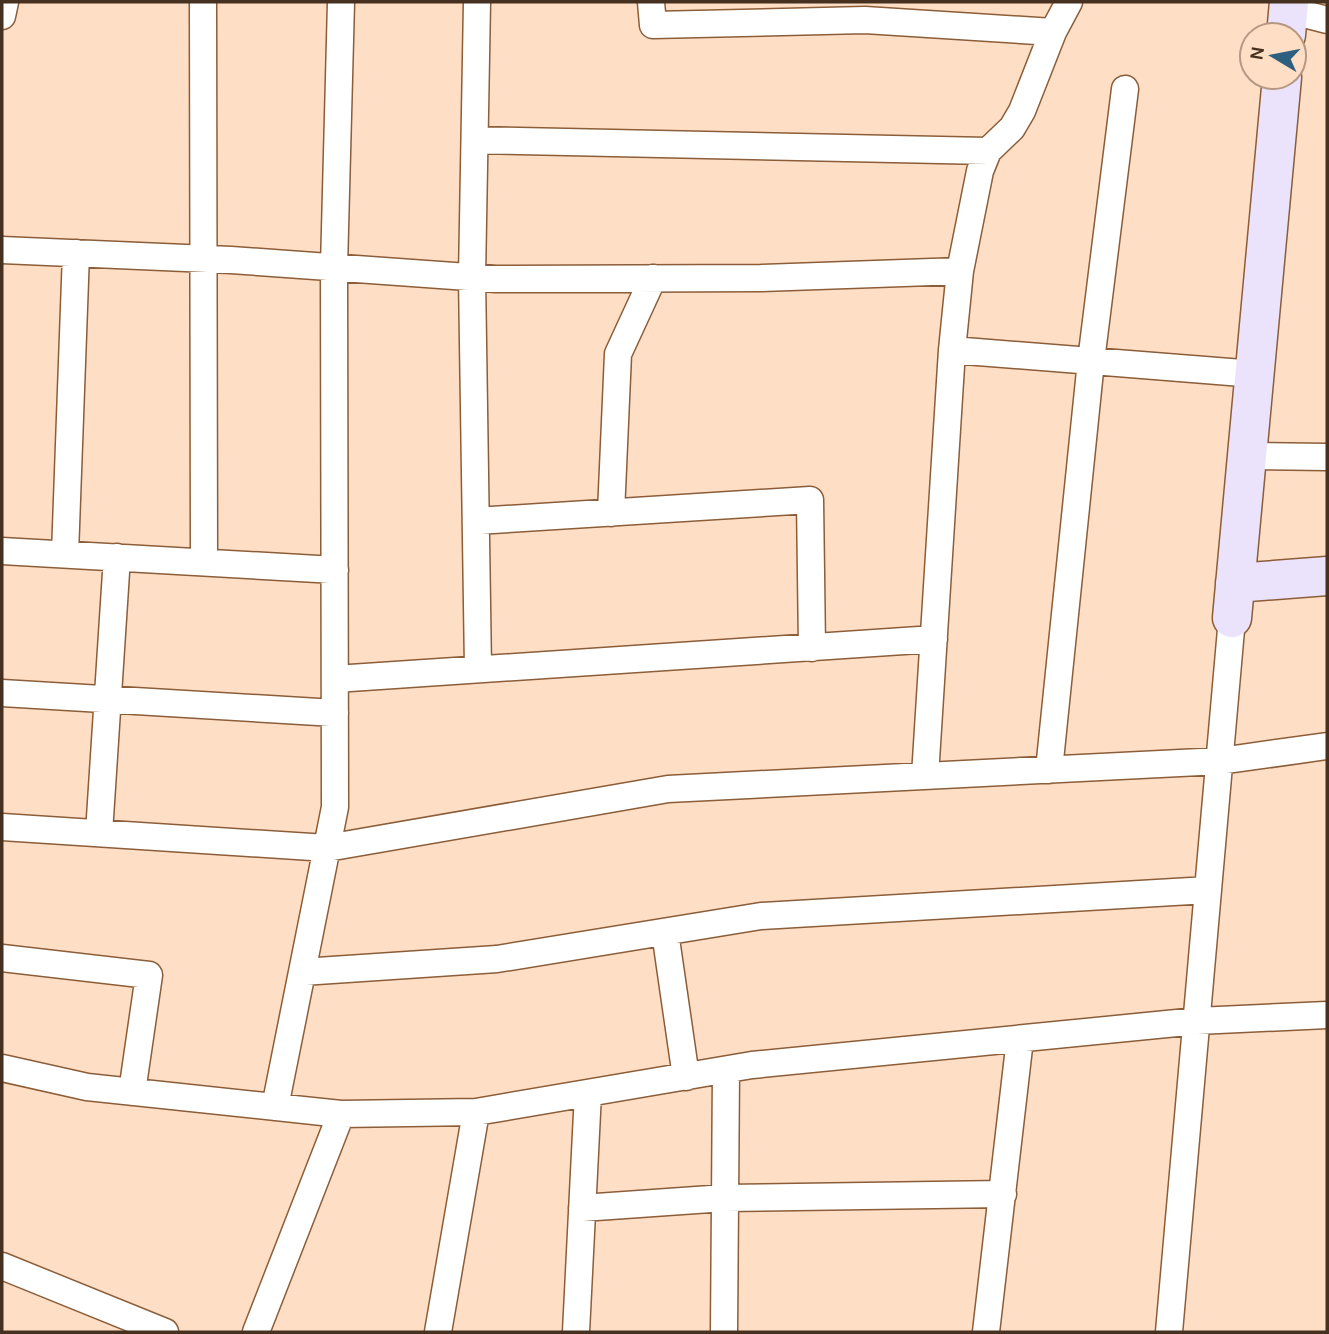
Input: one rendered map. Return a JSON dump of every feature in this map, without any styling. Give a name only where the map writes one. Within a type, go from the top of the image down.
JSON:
[{"type":"street","points":[[2,16],[5,2]]},
{"type":"street","points":[[203,2],[204,562]]},
{"type":"street","points":[[275,1107],[335,807],[334,267],[341,2]]},
{"type":"street","points":[[477,2],[472,277],[478,669]]},
{"type":"street","points":[[651,2],[653,25],[865,20],[1053,32]]},
{"type":"street","points":[[925,776],[952,351],[960,271],[980,171],[988,151],[1012,128],[1022,111],[1053,32],[1069,2]]},
{"type":"street","points":[[1287,16],[1327,20]]},
{"type":"street","points":[[1049,770],[1091,361],[1125,89]]},
{"type":"street","points":[[1169,1332],[1281,91]]},
{"type":"street","points":[[475,140],[988,151]]},
{"type":"street","points":[[2,250],[204,259],[472,277],[761,278],[960,271]]},
{"type":"street","points":[[65,555],[76,253]]},
{"type":"street","points":[[611,513],[618,354],[653,278]]},
{"type":"street","points":[[952,351],[1255,374]]},
{"type":"street","points":[[1247,456],[1327,457]]},
{"type":"street","points":[[476,522],[810,500],[812,648]]},
{"type":"street","points":[[2,551],[335,570]]},
{"type":"street","points":[[99,833],[117,557]]},
{"type":"street","points":[[1234,601],[1327,576]]},
{"type":"street","points":[[335,679],[934,639]]},
{"type":"street","points":[[2,692],[335,713]]},
{"type":"street","points":[[2,827],[327,848],[668,789],[1220,761],[1327,746]]},
{"type":"street","points":[[302,972],[497,959],[761,916],[1208,890]]},
{"type":"street","points":[[665,932],[686,1077]]},
{"type":"street","points":[[2,958],[149,975],[132,1092]]},
{"type":"street","points":[[2,1068],[87,1087],[341,1114],[476,1112],[726,1070],[1196,1021],[1327,1015]]},
{"type":"street","points":[[986,1332],[1020,1039]]},
{"type":"street","points":[[724,1332],[726,1070]]},
{"type":"street","points":[[576,1332],[588,1093]]},
{"type":"street","points":[[438,1332],[476,1112]]},
{"type":"street","points":[[256,1332],[341,1114]]},
{"type":"street","points":[[582,1208],[725,1198],[1003,1194]]},
{"type":"street","points":[[2,1266],[152,1330]]}]
